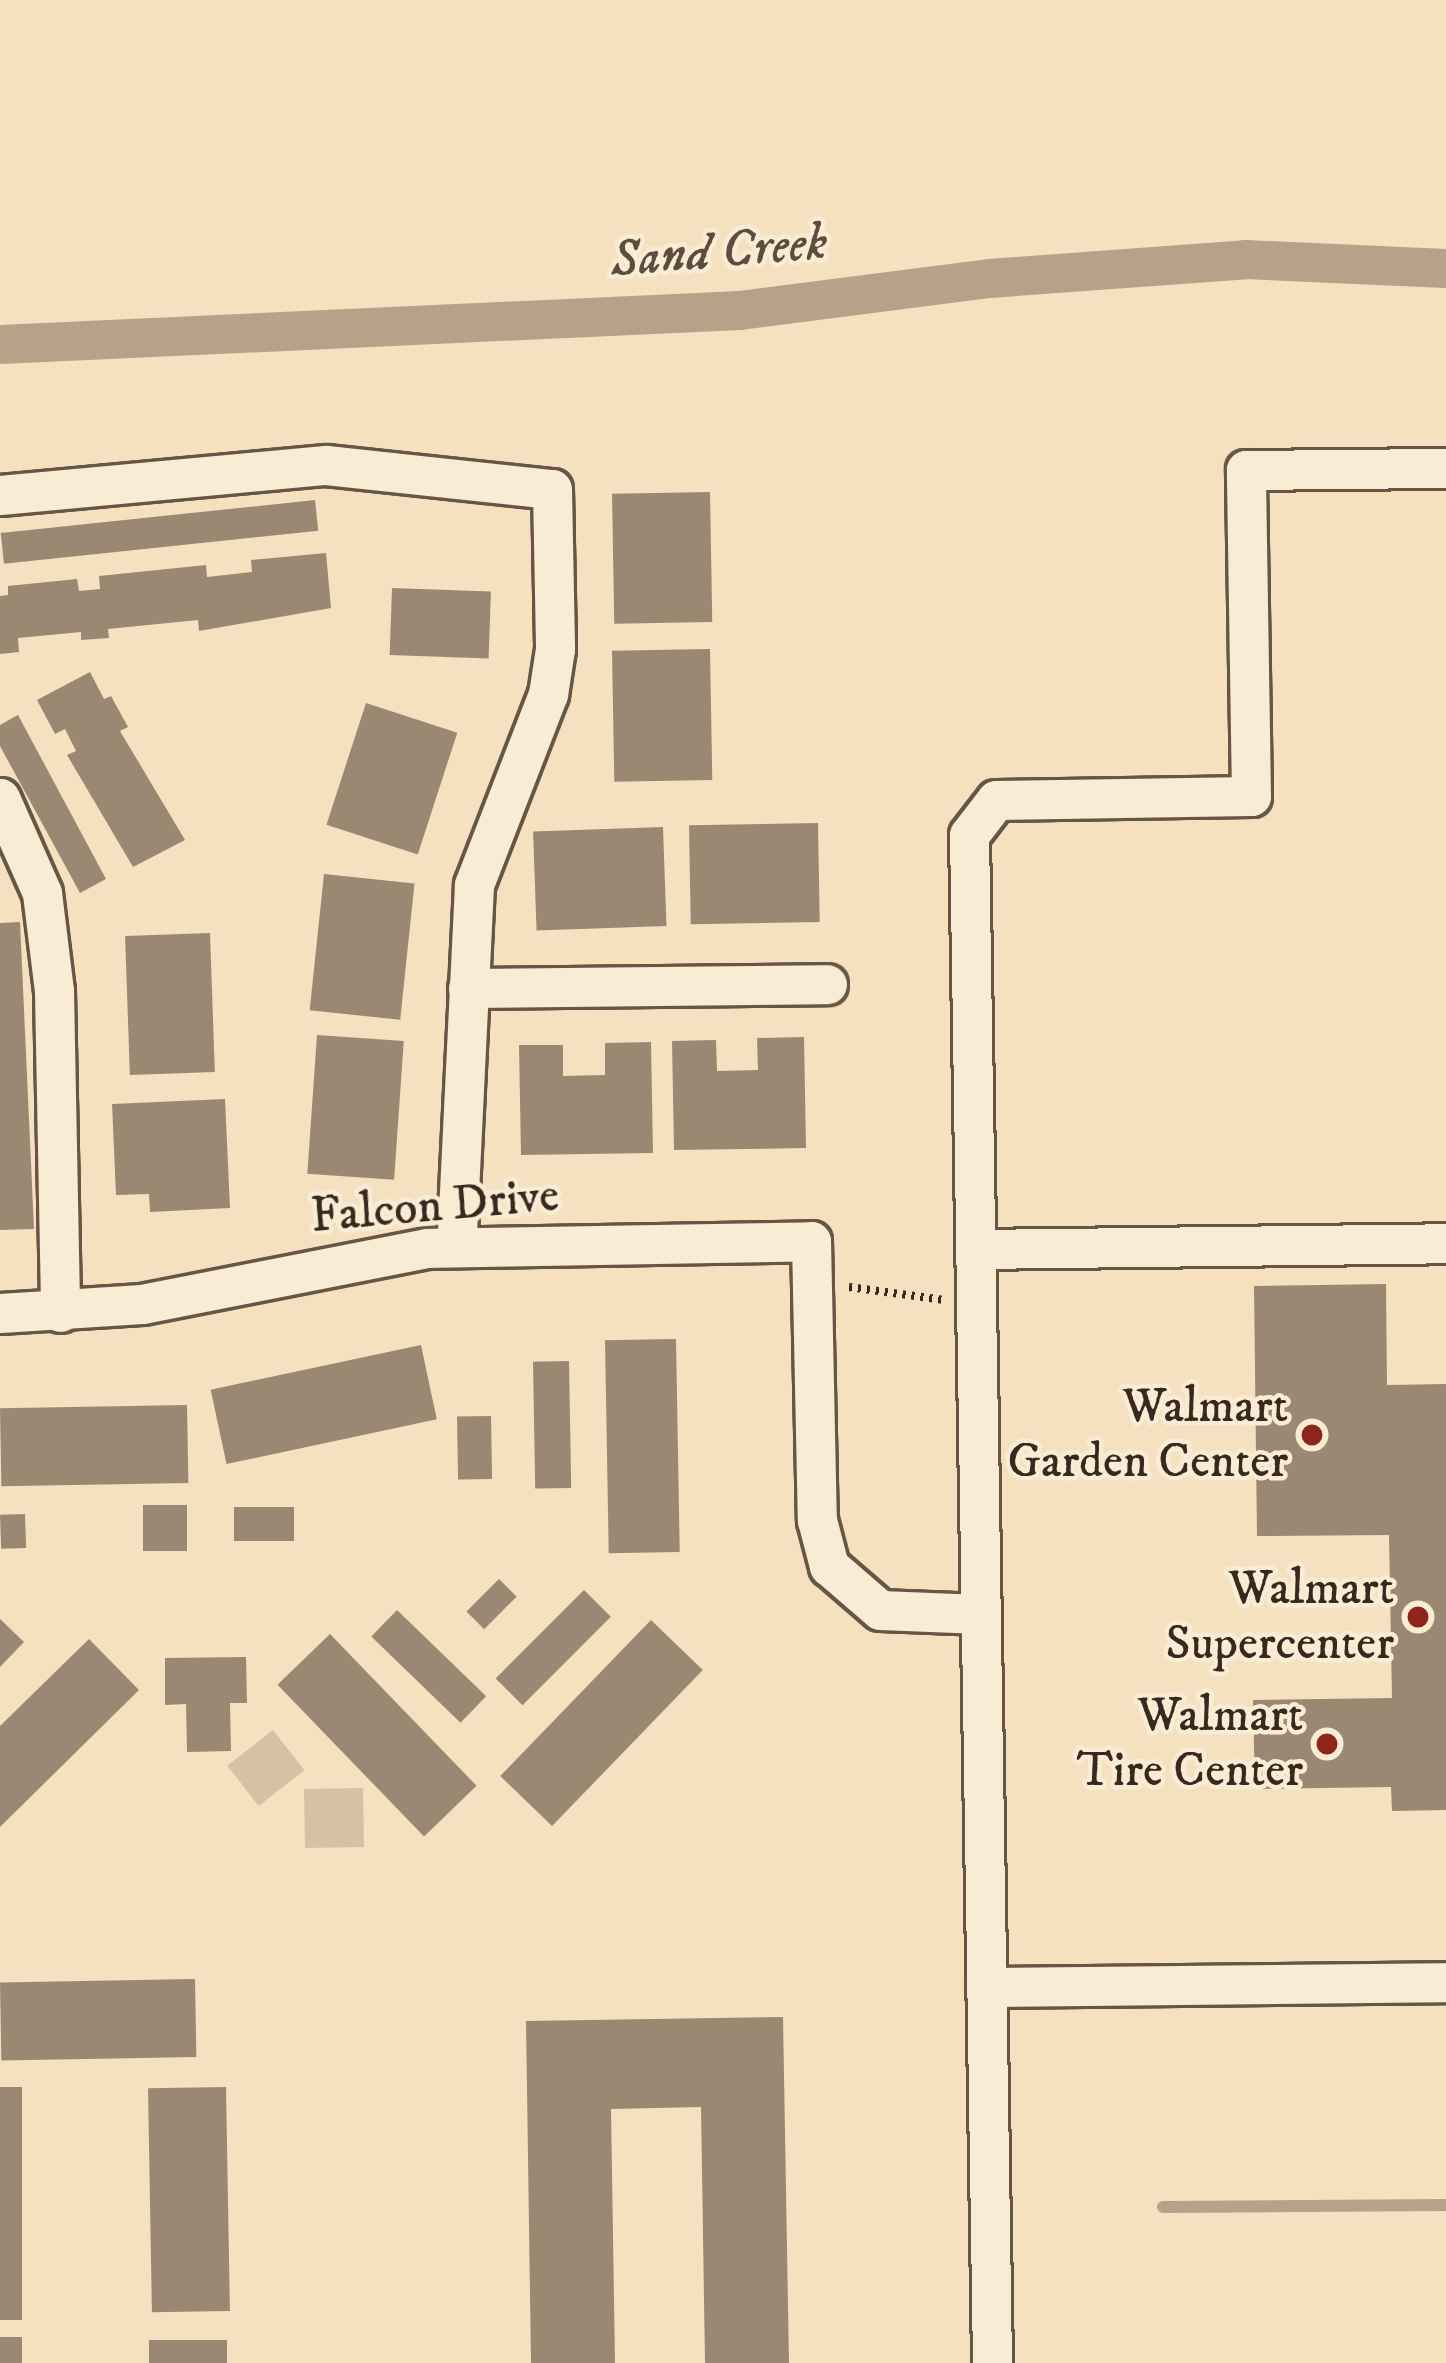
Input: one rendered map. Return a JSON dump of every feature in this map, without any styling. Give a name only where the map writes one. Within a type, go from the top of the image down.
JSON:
[{"type":"street","points":[[0,495],[326,465],[553,489],[552,672],[474,885],[456,1247]]},
{"type":"street","points":[[992,2363],[969,835],[979,814],[996,800],[1251,796],[1246,470],[1446,468]]},
{"type":"street","points":[[0,798],[43,893],[54,991],[60,1312]]},
{"type":"street","points":[[468,988],[827,984]]},
{"type":"street","name":"Falcon Drive","points":[[0,1313],[60,1312],[456,1247],[811,1241],[817,1520],[829,1566],[880,1610],[981,1614]]},
{"type":"street","points":[[975,1249],[1446,1243]]},
{"type":"street","points":[[986,1987],[1446,1982]]},
{"type":"path","points":[[842,1287],[952,1300]]},
{"type":"shaded area","points":[[273,1730],[304,1770],[259,1806],[227,1766]]},
{"type":"shaded area","points":[[363,1788],[364,1847],[305,1848],[304,1789]]},
{"type":"building","points":[[710,492],[712,622],[614,624],[612,494]]},
{"type":"building","points":[[315,500],[318,531],[4,564],[1,533]]},
{"type":"building","points":[[326,553],[331,608],[199,631],[198,620],[108,629],[109,638],[81,640],[81,632],[18,638],[19,652],[0,654],[0,596],[8,595],[8,586],[77,579],[79,591],[100,589],[99,576],[206,565],[207,577],[252,572],[251,560]]},
{"type":"building","points":[[392,588],[491,591],[489,658],[390,655]]},
{"type":"building","points":[[710,649],[712,780],[614,782],[612,651]]},
{"type":"building","points":[[90,672],[104,699],[111,696],[128,727],[120,731],[185,840],[133,867],[67,755],[76,751],[65,729],[55,734],[37,700]]},
{"type":"building","points":[[366,703],[457,733],[418,854],[326,825]]},
{"type":"building","points":[[18,715],[106,879],[80,893],[0,746],[0,725]]},
{"type":"building","points":[[818,823],[820,922],[691,924],[689,825]]},
{"type":"building","points":[[663,827],[666,926],[537,930],[533,832]]},
{"type":"building","points":[[324,874],[415,884],[400,1020],[310,1010]]},
{"type":"building","points":[[20,922],[34,1229],[0,1230],[0,923]]},
{"type":"building","points":[[210,933],[215,1072],[130,1075],[125,936]]},
{"type":"building","points":[[317,1035],[404,1041],[394,1180],[307,1174]]},
{"type":"building","points":[[804,1037],[806,1148],[674,1150],[672,1041],[716,1040],[717,1071],[758,1070],[757,1038]]},
{"type":"building","points":[[651,1042],[653,1153],[521,1155],[519,1045],[563,1045],[563,1076],[605,1075],[605,1043]]},
{"type":"building","points":[[225,1099],[230,1208],[150,1212],[149,1194],[116,1195],[112,1104]]},
{"type":"building","name":"Walmart Supercenter","points":[[1386,1284],[1387,1385],[1446,1384],[1446,1810],[1392,1811],[1391,1787],[1255,1789],[1253,1700],[1392,1698],[1389,1535],[1257,1536],[1254,1286]]},
{"type":"building","points":[[676,1339],[680,1552],[609,1553],[605,1340]]},
{"type":"building","points":[[421,1345],[437,1419],[226,1464],[211,1390]]},
{"type":"building","points":[[569,1361],[571,1488],[535,1489],[533,1362]]},
{"type":"building","points":[[187,1405],[188,1483],[1,1486],[0,1408]]},
{"type":"building","points":[[491,1416],[492,1479],[458,1480],[457,1417]]},
{"type":"building","points":[[143,1505],[187,1505],[187,1551],[143,1551]]},
{"type":"building","points":[[234,1507],[294,1507],[294,1541],[234,1541]]},
{"type":"building","points":[[25,1514],[26,1548],[1,1549],[0,1515]]},
{"type":"building","points":[[499,1579],[517,1597],[484,1629],[466,1612]]},
{"type":"building","points":[[584,1590],[611,1617],[522,1705],[496,1678]]},
{"type":"building","points":[[397,1610],[486,1696],[460,1723],[371,1637]]},
{"type":"building","points":[[0,1619],[24,1642],[0,1667]]},
{"type":"building","points":[[651,1620],[703,1670],[552,1826],[500,1776]]},
{"type":"building","points":[[330,1634],[477,1786],[424,1836],[277,1685]]},
{"type":"building","points":[[89,1639],[139,1690],[0,1827],[0,1726]]},
{"type":"building","points":[[246,1657],[247,1703],[230,1703],[231,1751],[187,1752],[186,1704],[165,1705],[165,1658]]},
{"type":"building","points":[[195,1979],[196,2057],[1,2060],[0,1982]]},
{"type":"building","points":[[783,2017],[789,2363],[705,2363],[701,2107],[611,2109],[615,2363],[531,2363],[526,2021]]},
{"type":"building","points":[[0,2087],[22,2087],[22,2320],[0,2320]]},
{"type":"building","points":[[226,2087],[230,2311],[152,2312],[148,2088]]},
{"type":"building","points":[[0,2337],[22,2337],[22,2363],[0,2363]]},
{"type":"building","points":[[149,2340],[227,2340],[227,2363],[149,2363]]},
{"type":"waterway","name":"Sand Creek","points":[[0,344],[739,310],[989,278],[1245,259],[1446,268]]},
{"type":"waterway","points":[[1163,2207],[1446,2205]]},
{"type":"place","name":"Walmart Garden Center","points":[[1312,1435]]},
{"type":"place","name":"Walmart Supercenter","points":[[1418,1617]]},
{"type":"place","name":"Walmart Tire Center","points":[[1327,1744]]}]
